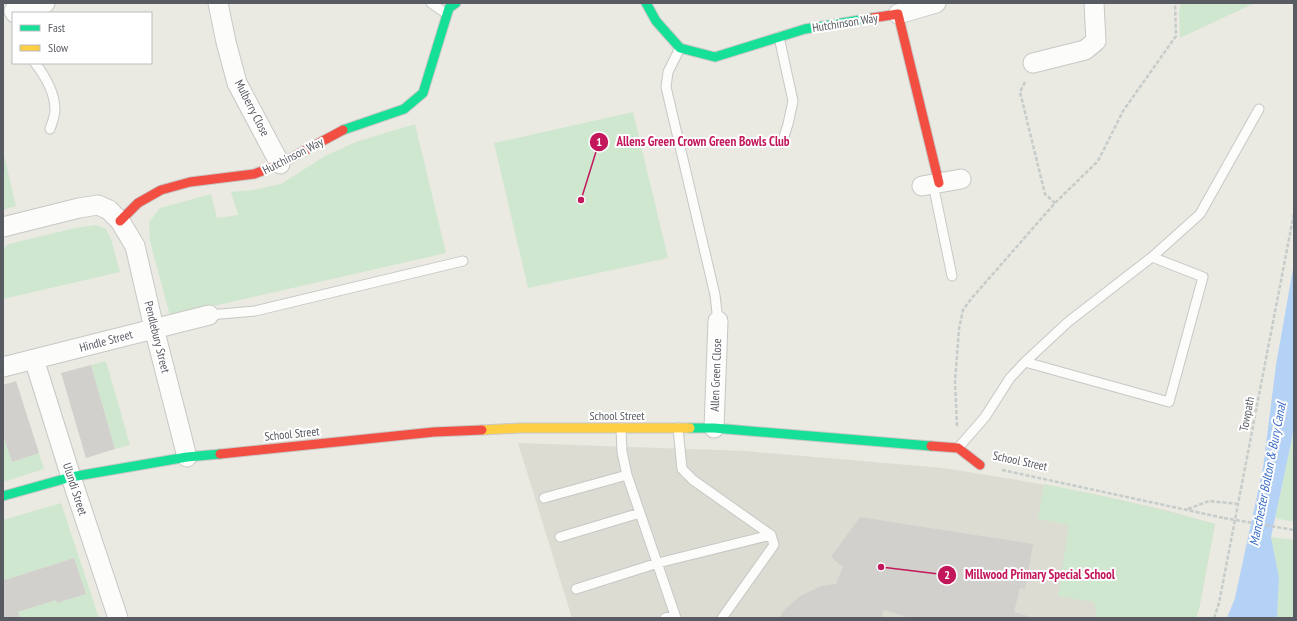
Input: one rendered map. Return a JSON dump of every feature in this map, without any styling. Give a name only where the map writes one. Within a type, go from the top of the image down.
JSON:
[{"type":"street","points":[[14,12],[45,3]]},
{"type":"street","name":"Mulberry Close","points":[[218,3],[237,84],[280,164]]},
{"type":"street","name":"Hutchinson Way","points":[[120,221],[138,203],[161,190],[190,182],[222,176],[254,174],[280,164],[345,129],[404,109],[423,93],[449,8],[456,3]]},
{"type":"street","points":[[646,3],[656,21],[680,48]]},
{"type":"street","points":[[936,3],[896,9],[931,184],[961,178]]},
{"type":"street","points":[[1033,63],[1085,50],[1096,41],[1094,3]]},
{"type":"street","name":"Hutchinson Way","points":[[680,48],[715,57],[805,29],[896,9]]},
{"type":"street","points":[[3,227],[78,208],[98,205],[109,210],[120,221]]},
{"type":"street","name":"Pendlebury Street","points":[[120,221],[135,246],[187,457]]},
{"type":"street","name":"Hindle Street","points":[[4,362],[34,359],[209,315]]},
{"type":"street","name":"Allen Green Close","points":[[714,428],[718,321]]},
{"type":"street","name":"Ulundi Street","points":[[34,359],[71,478],[118,618]]},
{"type":"street","name":"School Street","points":[[3,496],[71,478],[187,457],[434,432],[521,428],[714,428],[958,448],[980,465]]},
{"type":"lane","points":[[431,3],[447,14]]},
{"type":"lane","points":[[780,37],[793,102],[782,143]]},
{"type":"lane","points":[[680,48],[668,72],[666,87],[715,295],[718,321]]},
{"type":"lane","points":[[36,64],[46,76],[52,95],[55,110],[50,129]]},
{"type":"lane","points":[[958,448],[984,417],[1010,378],[1024,362],[1068,322],[1152,258],[1200,214],[1259,109]]},
{"type":"lane","points":[[931,184],[952,276]]},
{"type":"lane","points":[[1024,362],[1168,402],[1203,277],[1152,258]]},
{"type":"lane","points":[[209,315],[255,311],[463,261]]},
{"type":"lane","points":[[621,428],[622,452],[627,475],[676,616],[665,618]]},
{"type":"lane","points":[[678,428],[682,469],[693,480],[771,535],[774,545],[722,618]]},
{"type":"lane","points":[[544,498],[627,475]]},
{"type":"lane","points":[[560,537],[640,513]]},
{"type":"lane","points":[[576,589],[658,563],[771,535]]},
{"type":"path","points":[[958,448],[955,382],[959,328],[964,310],[976,294],[1055,203],[1098,161],[1124,111],[1176,36],[1175,3]]},
{"type":"path","points":[[1033,63],[1020,92],[1046,194],[1055,203]]},
{"type":"path","name":"Towpath","points":[[1214,618],[1220,603],[1294,213]]},
{"type":"path","name":"School Street","points":[[980,465],[1224,518],[1294,530]]},
{"type":"path","points":[[1187,510],[1209,501],[1239,504]]},
{"type":"shaded area","points":[[518,443],[745,451],[943,468],[1089,493],[1165,510],[1215,524],[1196,618],[572,618]]},
{"type":"green space","points":[[1181,3],[1255,3],[1180,38],[1179,12]]},
{"type":"green space","points":[[633,112],[668,258],[528,288],[494,143]]},
{"type":"green space","points":[[415,124],[446,253],[170,316],[150,241],[149,222],[160,208],[211,194],[217,218],[238,215],[231,192],[253,190],[281,184],[325,156],[356,142]]},
{"type":"green space","points":[[3,151],[16,206],[3,210]]},
{"type":"green space","points":[[96,225],[106,229],[111,239],[120,272],[3,299],[3,248],[9,244],[75,228]]},
{"type":"green space","points":[[106,361],[130,445],[115,449],[91,365]]},
{"type":"green space","points":[[1294,429],[1294,522],[1275,518]]},
{"type":"green space","points":[[3,435],[12,462],[39,453],[44,469],[3,482]]},
{"type":"green space","points":[[1044,484],[1130,502],[1215,524],[1196,618],[1097,618],[1094,602],[1058,596],[1069,525],[1038,519]]},
{"type":"green space","points":[[61,503],[99,618],[20,618],[18,612],[56,600],[57,603],[86,594],[74,558],[5,580],[3,573],[3,520]]},
{"type":"green space","points":[[1271,537],[1294,540],[1294,618],[1277,618],[1279,577]]},
{"type":"water","name":"Manchester Bolton & Bury Canal","points":[[1294,263],[1294,429],[1271,537],[1279,577],[1277,618],[1227,618],[1235,598],[1263,468],[1276,365]]},
{"type":"building","points":[[91,365],[115,449],[86,458],[61,373]]},
{"type":"building","points":[[16,381],[39,453],[12,462],[3,435],[3,385]]},
{"type":"building","points":[[860,517],[1033,544],[1025,589],[1020,588],[1014,612],[1034,618],[910,618],[884,610],[881,618],[779,618],[784,610],[800,596],[821,586],[836,584],[843,567],[831,557]]},
{"type":"building","points":[[74,558],[86,594],[57,603],[56,600],[18,612],[20,618],[3,618],[3,574],[5,580]]},
{"type":"traffic: fast","points":[[343,130],[404,109],[423,93],[449,8],[456,3]]},
{"type":"traffic: fast","points":[[646,3],[656,21],[680,48],[715,57],[805,29],[872,18]]},
{"type":"traffic: fast","points":[[690,428],[714,428],[931,446]]},
{"type":"traffic: fast","points":[[3,496],[71,477],[187,457],[220,454]]},
{"type":"traffic: slow","points":[[482,430],[521,428],[690,428]]},
{"type":"traffic: jam","points":[[872,18],[898,14],[939,183]]},
{"type":"traffic: jam","points":[[120,221],[138,203],[161,190],[190,182],[254,174],[280,164],[343,130]]},
{"type":"traffic: jam","points":[[220,454],[434,432],[482,430]]},
{"type":"traffic: jam","points":[[931,446],[958,448],[980,465]]},
{"type":"place","name":"Allens Green Crown Green Bowls Club","points":[[581,200]]},
{"type":"place","name":"Millwood Primary Special School","points":[[881,567]]}]
